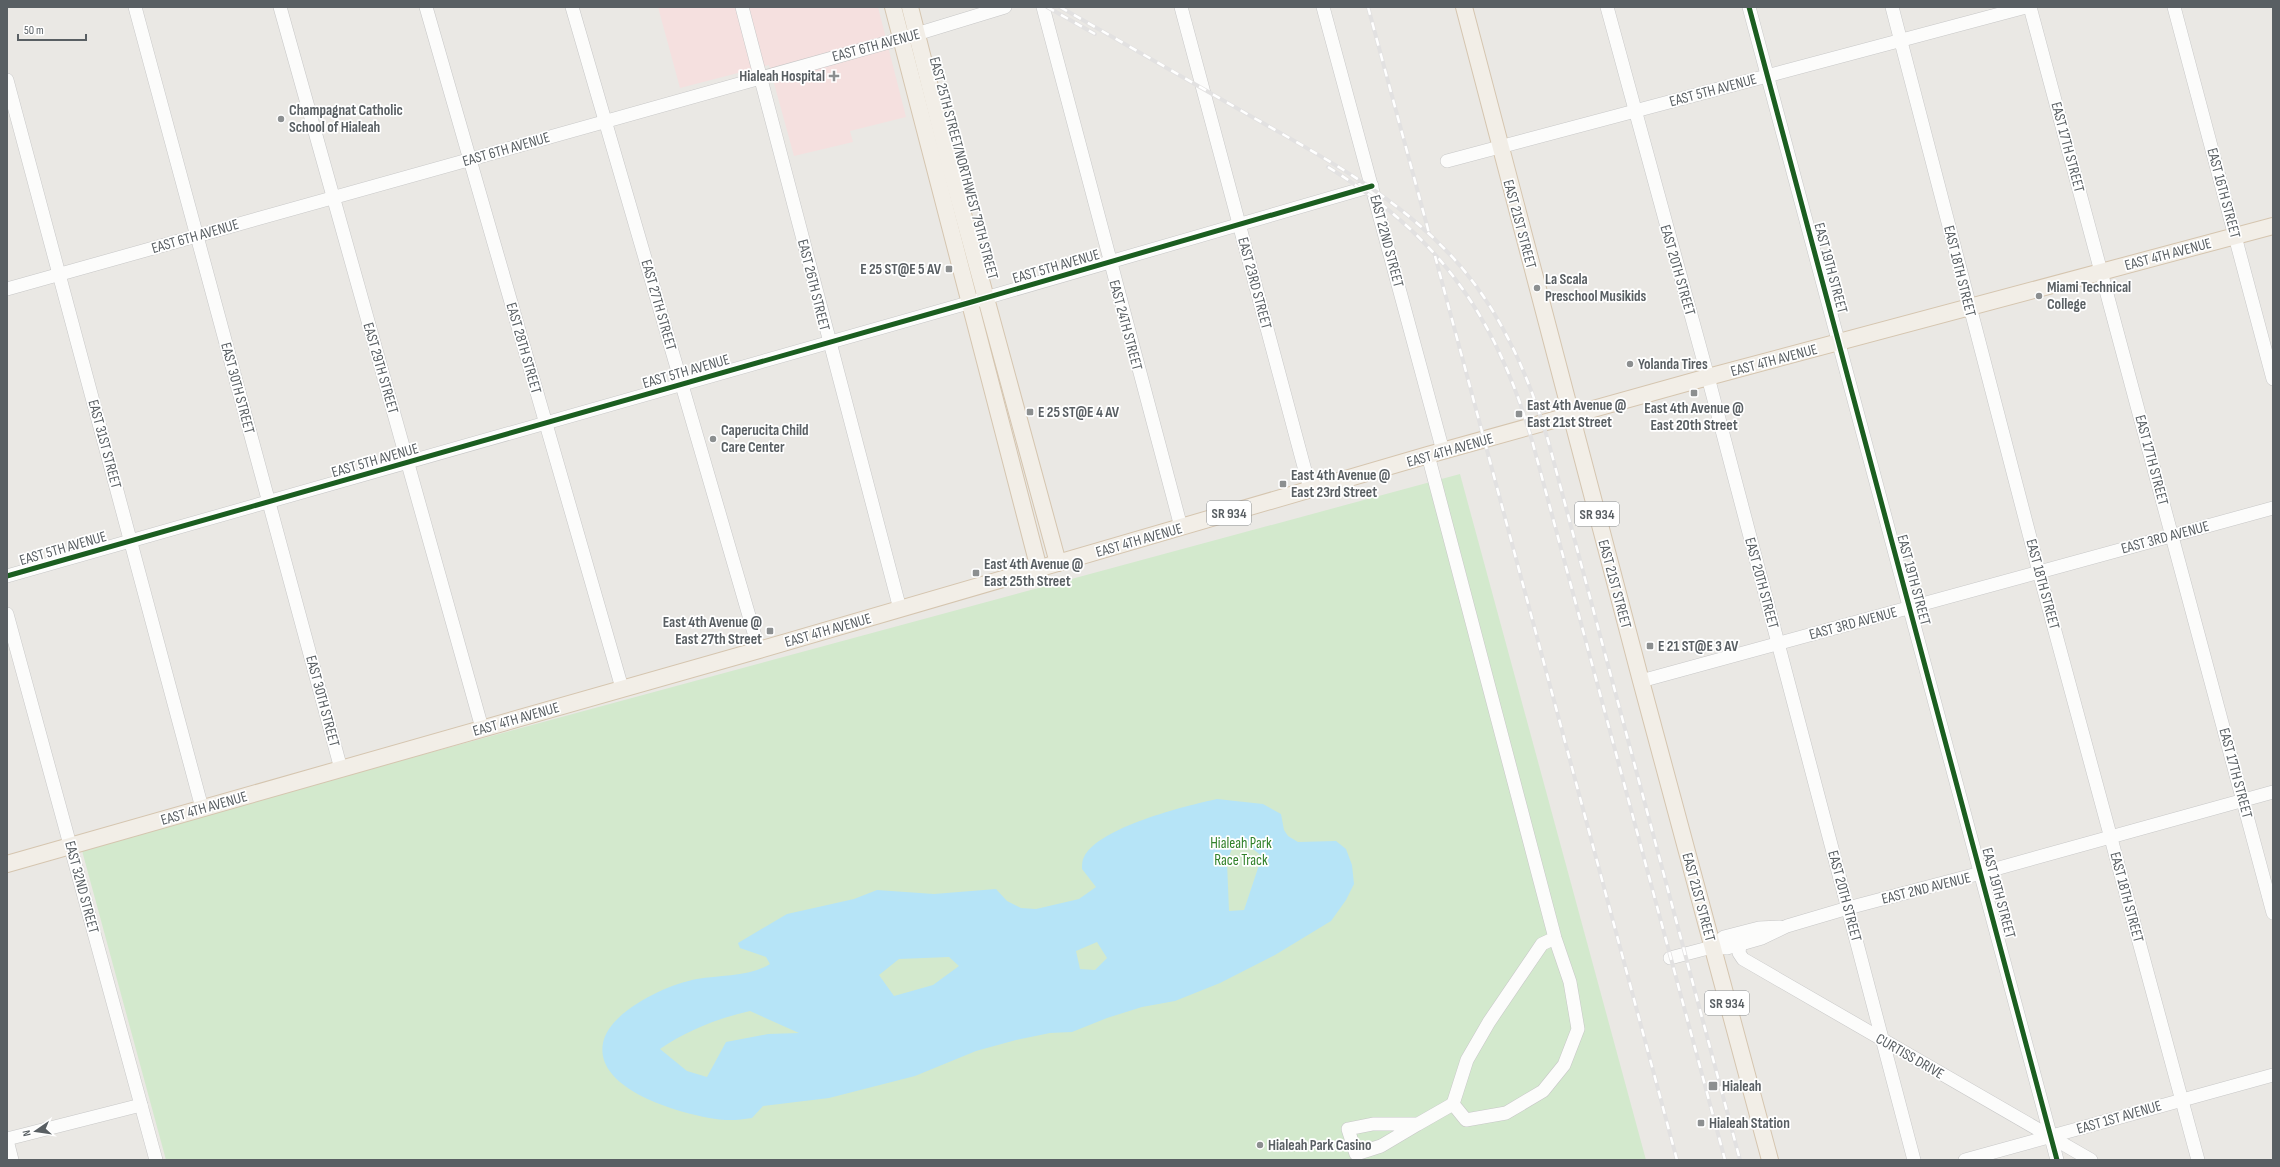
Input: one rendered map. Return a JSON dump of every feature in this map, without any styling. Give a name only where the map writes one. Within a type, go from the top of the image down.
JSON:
[{"type":"main road","name":"EAST 25TH STREET/NORTHWEST 79TH STREET","points":[[892,7],[968,303],[1039,569]]},
{"type":"main road","name":"EAST 25TH STREET/NORTHWEST 79TH STREET","points":[[910,7],[1058,563]]},
{"type":"main road","name":"EAST 21ST STREET","points":[[1464,7],[1641,681],[1770,1160]]},
{"type":"main road","name":"EAST 4TH AVENUE","points":[[7,864],[759,650],[1443,451],[1708,377],[2273,226]]},
{"type":"street","name":"EAST 30TH STREET","points":[[135,7],[341,769]]},
{"type":"street","name":"EAST 29TH STREET","points":[[280,7],[482,728]]},
{"type":"street","name":"EAST 28TH STREET","points":[[426,7],[622,688]]},
{"type":"street","name":"EAST 27TH STREET","points":[[572,7],[759,650]]},
{"type":"street","name":"EAST 26TH STREET","points":[[742,7],[900,609]]},
{"type":"street","name":"EAST 6TH AVENUE","points":[[7,289],[761,76],[900,39],[1006,7]]},
{"type":"street","name":"EAST 24TH STREET","points":[[1043,7],[1109,262],[1181,527]]},
{"type":"street","name":"EAST 23RD STREET","points":[[1181,7],[1310,489]]},
{"type":"street","name":"EAST 22ND STREET","points":[[1323,7],[1443,451]]},
{"type":"street","name":"EAST 20TH STREET","points":[[1607,7],[1634,112],[1708,377],[1914,1160]]},
{"type":"street","name":"EAST 19TH STREET","points":[[1749,7],[2057,1160]]},
{"type":"street","name":"EAST 18TH STREET","points":[[1892,7],[2039,572],[2198,1160]]},
{"type":"street","name":"EAST 5TH AVENUE","points":[[1447,161],[1634,112],[1901,39],[2026,7]]},
{"type":"street","name":"EAST 17TH STREET","points":[[2030,7],[2273,912]]},
{"type":"street","name":"EAST 16TH STREET","points":[[2174,7],[2273,379]]},
{"type":"street","name":"EAST 31ST STREET","points":[[7,80],[202,808]]},
{"type":"street","name":"EAST 5TH AVENUE","points":[[7,576],[682,385],[829,341],[987,298],[1240,223],[1372,186]]},
{"type":"street","points":[[1428,456],[1555,938],[1570,982],[1578,1029],[1564,1065],[1543,1091],[1506,1113],[1466,1120],[1453,1104]]},
{"type":"street","name":"EAST 3RD AVENUE","points":[[1641,681],[2273,508]]},
{"type":"street","name":"EAST 32ND STREET","points":[[7,614],[156,1160]]},
{"type":"street","name":"EAST 2ND AVENUE","points":[[1712,947],[1727,948],[1762,938],[1787,926],[1848,908],[1981,873],[2243,799],[2273,792]]},
{"type":"street","name":"EAST 2ND AVENUE","points":[[1712,947],[1724,937],[1759,928],[1787,926]]},
{"type":"street","points":[[1418,1124],[1373,1124],[1348,1129],[1356,1154],[1381,1146],[1453,1104],[1467,1060],[1489,1022],[1542,944],[1555,938]]},
{"type":"street","name":"CURTISS DRIVE","points":[[1740,944],[1739,953],[1742,959],[2091,1160]]},
{"type":"street","points":[[1670,958],[1712,947]]},
{"type":"street","name":"EAST 1ST AVENUE","points":[[1964,1160],[2051,1137],[2181,1099],[2273,1075]]},
{"type":"street","points":[[12,1160],[7,1139],[141,1105]]},
{"type":"shaded area","name":"Hialeah Hospital","points":[[658,7],[878,7],[906,117],[850,131],[853,142],[794,156],[769,65],[680,88]]},
{"type":"green space","name":"Hialeah Park Race Track","points":[[1460,474],[1646,1160],[166,1160],[81,847]]},
{"type":"water","points":[[1217,799],[1263,804],[1281,814],[1284,830],[1288,836],[1298,842],[1336,841],[1346,849],[1352,865],[1354,884],[1346,900],[1331,921],[1275,955],[1220,983],[1175,1001],[1142,1007],[1107,1018],[1072,1032],[1050,1033],[1016,1040],[976,1051],[915,1076],[829,1098],[763,1106],[752,1118],[720,1120],[683,1112],[663,1105],[643,1097],[626,1086],[612,1074],[604,1060],[603,1043],[608,1031],[616,1020],[641,1001],[656,993],[685,982],[697,979],[735,975],[753,971],[770,964],[766,957],[740,948],[738,943],[787,914],[854,899],[877,890],[934,894],[996,889],[1007,901],[1021,908],[1036,909],[1079,899],[1096,887],[1082,869],[1083,858],[1093,846],[1107,836],[1124,827],[1144,819]],"holes":[[[1233,846],[1249,846],[1262,856],[1244,910],[1229,911],[1227,862]],[[1097,942],[1107,958],[1095,970],[1080,969],[1076,951]],[[949,957],[959,966],[933,985],[894,996],[879,975],[899,959]],[[750,1011],[799,1033],[768,1034],[726,1042],[707,1077],[687,1071],[660,1049],[691,1031],[714,1021]]]},
{"type":"railway","points":[[1047,7],[1095,34]]},
{"type":"railway","points":[[1060,7],[1311,150],[1391,202],[1440,244],[1462,268],[1477,287],[1503,328],[1524,372],[1548,440],[1740,1160]]},
{"type":"railway","points":[[1368,7],[1429,233]]},
{"type":"railway","points":[[1328,167],[1368,194],[1403,222],[1433,252],[1459,284],[1482,319],[1502,357],[1533,444],[1725,1160]]},
{"type":"railway","points":[[1435,256],[1677,1160]]},
{"type":"cycle path","points":[[1749,7],[2057,1160]]},
{"type":"cycle path","points":[[7,576],[968,303],[1372,186]]},
{"type":"place","name":"Hialeah Hospital","points":[[834,76]]},
{"type":"place","name":"Champagnat Catholic School of Hialeah","points":[[281,119]]},
{"type":"place","name":"E 25 ST@E 5 AV","points":[[949,269]]},
{"type":"place","name":"La Scala Preschool Musikids","points":[[1537,288]]},
{"type":"place","name":"Miami Technical College","points":[[2039,296]]},
{"type":"place","name":"Yolanda Tires","points":[[1630,364]]},
{"type":"place","name":"East 4th Avenue @ East 20th Street","points":[[1694,393]]},
{"type":"place","name":"E 25 ST@E 4 AV","points":[[1030,412]]},
{"type":"place","name":"East 4th Avenue @ East 21st Street","points":[[1519,414]]},
{"type":"place","name":"Caperucita Child Care Center","points":[[713,439]]},
{"type":"place","name":"East 4th Avenue @ East 23rd Street","points":[[1283,484]]},
{"type":"place","name":"East 4th Avenue @ East 25th Street","points":[[976,573]]},
{"type":"place","name":"East 4th Avenue @ East 27th Street","points":[[770,631]]},
{"type":"place","name":"E 21 ST@E 3 AV","points":[[1650,646]]},
{"type":"place","name":"Hialeah","points":[[1713,1086]]},
{"type":"place","name":"Hialeah Station","points":[[1701,1123]]},
{"type":"place","name":"Hialeah Park Casino","points":[[1260,1145]]}]
